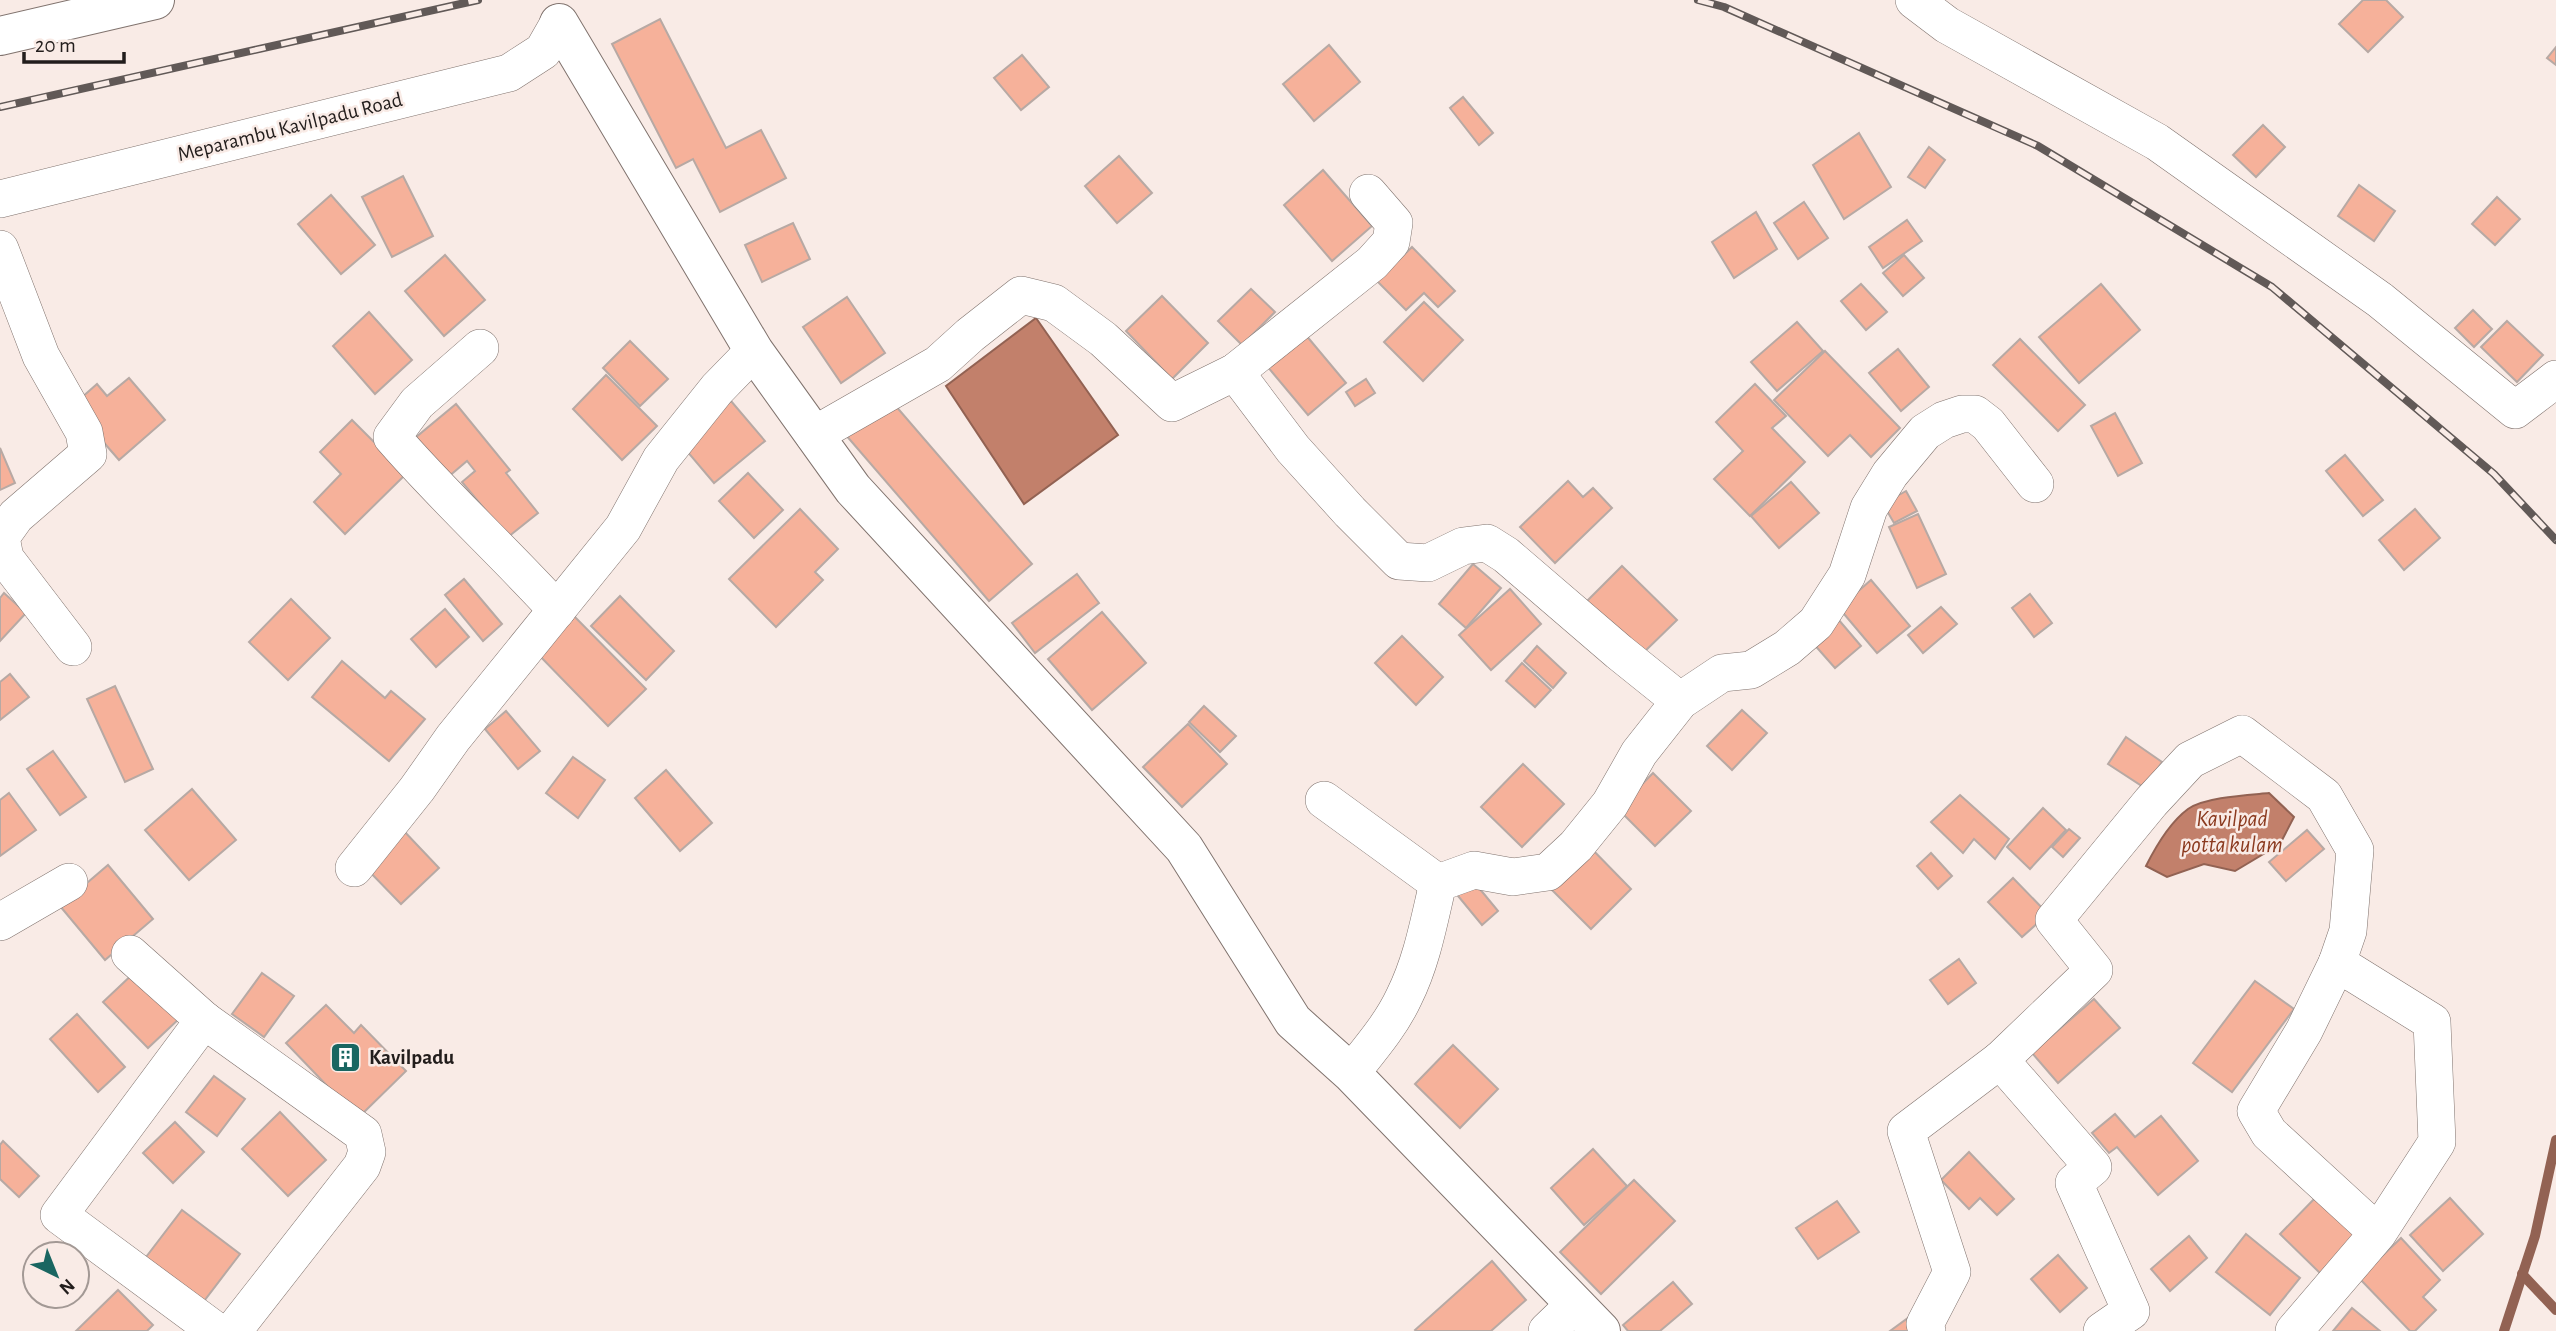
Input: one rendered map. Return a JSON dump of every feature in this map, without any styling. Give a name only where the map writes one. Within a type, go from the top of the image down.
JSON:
[{"type":"street","points":[[0,36],[155,0]]},
{"type":"street","points":[[1914,0],[1947,25],[2157,142],[2380,300],[2515,410],[2556,379]]},
{"type":"street","points":[[559,23],[754,351],[853,489],[1184,848],[1293,1021],[1351,1073],[1601,1331]]},
{"type":"street","name":"Meparambu Kavilpadu Road","points":[[0,200],[509,73],[542,51],[559,23]]},
{"type":"street","points":[[814,435],[938,364],[1021,295],[1054,303],[1103,339],[1172,403],[1236,372],[1372,263],[1391,242],[1394,223],[1368,193]]},
{"type":"street","points":[[0,249],[41,356],[84,432],[88,454],[16,516],[1,537],[5,558],[73,648]]},
{"type":"street","points":[[480,348],[417,403],[392,437],[423,473],[494,542],[557,610]]},
{"type":"street","points":[[354,868],[623,528],[662,458],[717,388],[754,351]]},
{"type":"street","points":[[1236,372],[1293,449],[1399,561],[1428,563],[1463,546],[1487,543],[1506,555],[1680,701]]},
{"type":"street","points":[[1438,883],[1474,870],[1513,877],[1548,872],[1576,846],[1610,804],[1639,753],[1680,701],[1722,673],[1751,670],[1787,648],[1816,623],[1847,575],[1869,508],[1890,474],[1925,432],[1944,420],[1962,414],[1975,414],[1988,424],[2035,484]]},
{"type":"street","points":[[1927,1331],[1925,1324],[1952,1272],[1906,1131],[2000,1060],[2094,970],[2054,920],[2151,802],[2190,760],[2242,734],[2324,796],[2355,850],[2348,931],[2337,963],[2304,1031],[2256,1111],[2269,1133],[2378,1233]]},
{"type":"street","points":[[1324,800],[1438,883]]},
{"type":"street","points":[[0,922],[69,882]]},
{"type":"street","points":[[1351,1073],[1377,1041],[1404,998],[1423,951],[1438,883]]},
{"type":"street","points":[[130,954],[204,1020],[363,1134],[367,1152],[362,1166],[233,1331]]},
{"type":"street","points":[[2294,1331],[2378,1233],[2437,1142],[2432,1022],[2337,963]]},
{"type":"street","points":[[204,1020],[59,1215],[216,1331]]},
{"type":"street","points":[[2000,1060],[2093,1167],[2074,1183],[2131,1311],[2102,1331]]},
{"type":"street","points":[[1547,1331],[1574,1305]]},
{"type":"water","points":[[1036,318],[1118,435],[1024,504],[946,386]]},
{"type":"water","name":"Kavilpad potta kulam","points":[[2269,793],[2294,817],[2280,844],[2235,871],[2204,864],[2167,877],[2146,866],[2169,828],[2188,809],[2216,799]]},
{"type":"building","points":[[2363,0],[2386,0],[2403,17],[2368,52],[2339,24]]},
{"type":"building","points":[[660,19],[726,148],[761,130],[786,178],[720,212],[693,159],[676,168],[612,44]]},
{"type":"building","points":[[1329,45],[1360,82],[1314,121],[1283,84]]},
{"type":"building","points":[[2556,47],[2556,65],[2547,58]]},
{"type":"building","points":[[1022,55],[1049,87],[1021,110],[994,78]]},
{"type":"building","points":[[1463,97],[1493,133],[1479,145],[1450,108]]},
{"type":"building","points":[[2263,125],[2285,147],[2256,177],[2233,155]]},
{"type":"building","points":[[1859,133],[1891,187],[1844,219],[1813,165]]},
{"type":"building","points":[[1929,147],[1945,160],[1925,188],[1908,177]]},
{"type":"building","points":[[1119,156],[1152,193],[1117,223],[1085,186]]},
{"type":"building","points":[[1323,170],[1372,226],[1332,261],[1284,205]]},
{"type":"building","points":[[403,176],[433,236],[392,257],[362,197]]},
{"type":"building","points":[[2359,185],[2395,211],[2374,241],[2338,216]]},
{"type":"building","points":[[331,195],[375,245],[341,274],[298,224]]},
{"type":"building","points":[[2497,197],[2520,219],[2495,245],[2472,224]]},
{"type":"building","points":[[1804,202],[1828,238],[1798,259],[1774,223]]},
{"type":"building","points":[[1756,212],[1777,249],[1734,278],[1712,242]]},
{"type":"building","points":[[1907,220],[1922,241],[1883,268],[1869,247]]},
{"type":"building","points":[[793,223],[810,259],[762,282],[745,245]]},
{"type":"building","points":[[1412,247],[1455,291],[1438,307],[1424,293],[1406,310],[1377,281]]},
{"type":"building","points":[[445,255],[485,300],[444,336],[405,291]]},
{"type":"building","points":[[1904,255],[1924,278],[1903,296],[1883,273]]},
{"type":"building","points":[[1861,284],[1887,312],[1866,330],[1841,301]]},
{"type":"building","points":[[2101,284],[2140,330],[2079,383],[2039,337]]},
{"type":"building","points":[[1251,289],[1275,312],[1242,345],[1218,321]]},
{"type":"building","points":[[1162,296],[1208,343],[1172,379],[1126,331]]},
{"type":"building","points":[[847,297],[885,353],[841,383],[803,327]]},
{"type":"building","points":[[1424,302],[1463,340],[1423,381],[1384,342]]},
{"type":"building","points":[[2473,310],[2492,329],[2474,347],[2455,328]]},
{"type":"building","points":[[369,312],[412,360],[375,394],[333,346]]},
{"type":"building","points":[[2507,321],[2543,355],[2517,382],[2481,347]]},
{"type":"building","points":[[1797,322],[1823,351],[1777,391],[1751,362]]},
{"type":"building","points":[[1305,334],[1346,383],[1308,415],[1267,366]]},
{"type":"building","points":[[2020,339],[2085,405],[2058,431],[1993,365]]},
{"type":"building","points":[[630,341],[668,379],[640,406],[603,368]]},
{"type":"building","points":[[1898,349],[1929,387],[1901,411],[1869,373]]},
{"type":"building","points":[[1825,351],[1900,428],[1871,457],[1850,435],[1828,456],[1774,400]]},
{"type":"building","points":[[606,375],[657,426],[622,460],[573,409]]},
{"type":"building","points":[[129,378],[165,420],[119,460],[72,406],[97,384],[107,396]]},
{"type":"building","points":[[1366,379],[1375,393],[1355,406],[1346,392]]},
{"type":"building","points":[[1755,384],[1786,416],[1772,428],[1805,462],[1750,516],[1714,479],[1743,451],[1716,422]]},
{"type":"building","points":[[888,397],[1032,564],[989,601],[845,434]]},
{"type":"building","points":[[731,401],[765,441],[714,483],[680,443]]},
{"type":"building","points":[[456,404],[510,470],[506,473],[538,513],[508,537],[462,482],[475,471],[467,461],[441,483],[409,443]]},
{"type":"building","points":[[2115,413],[2142,463],[2118,476],[2091,426]]},
{"type":"building","points":[[352,420],[406,474],[345,534],[314,502],[341,474],[320,452]]},
{"type":"building","points":[[0,448],[15,483],[0,490]]},
{"type":"building","points":[[2345,455],[2383,500],[2363,516],[2326,471]]},
{"type":"building","points":[[748,473],[783,510],[754,538],[719,501]]},
{"type":"building","points":[[1568,481],[1583,497],[1593,488],[1612,508],[1555,563],[1520,527]]},
{"type":"building","points":[[1791,482],[1819,513],[1779,548],[1751,516]]},
{"type":"building","points":[[1906,491],[1917,511],[1894,523],[1883,504]]},
{"type":"building","points":[[800,509],[838,549],[815,572],[823,580],[776,627],[729,579]]},
{"type":"building","points":[[2415,509],[2440,538],[2404,570],[2379,540]]},
{"type":"building","points":[[1918,514],[1946,574],[1917,588],[1889,527]]},
{"type":"building","points":[[1473,564],[1501,588],[1466,628],[1439,604]]},
{"type":"building","points":[[1622,566],[1677,620],[1640,656],[1586,602]]},
{"type":"building","points":[[1077,574],[1099,603],[1035,653],[1012,623]]},
{"type":"building","points":[[464,579],[502,624],[483,641],[445,595]]},
{"type":"building","points":[[1871,580],[1910,626],[1877,653],[1839,608]]},
{"type":"building","points":[[1510,589],[1541,624],[1491,670],[1459,635]]},
{"type":"building","points":[[4,593],[26,613],[0,641],[0,598]]},
{"type":"building","points":[[2030,594],[2052,623],[2034,637],[2012,608]]},
{"type":"building","points":[[620,596],[674,651],[646,680],[591,626]]},
{"type":"building","points":[[291,599],[330,638],[288,680],[249,642]]},
{"type":"building","points":[[1941,607],[1957,624],[1923,653],[1908,635]]},
{"type":"building","points":[[445,609],[469,637],[436,667],[411,639]]},
{"type":"building","points":[[570,612],[646,689],[608,726],[533,649]]},
{"type":"building","points":[[1102,612],[1146,663],[1092,710],[1048,659]]},
{"type":"building","points":[[1838,619],[1861,646],[1835,668],[1812,642]]},
{"type":"building","points":[[1402,636],[1443,677],[1416,705],[1375,663]]},
{"type":"building","points":[[1537,646],[1566,673],[1553,688],[1524,661]]},
{"type":"building","points":[[342,661],[385,698],[391,691],[425,719],[389,761],[312,697]]},
{"type":"building","points":[[1522,663],[1551,690],[1535,707],[1506,681]]},
{"type":"building","points":[[10,674],[29,697],[0,720],[0,682]]},
{"type":"building","points":[[115,686],[153,769],[125,782],[87,699]]},
{"type":"building","points":[[1204,706],[1236,736],[1220,752],[1189,722]]},
{"type":"building","points":[[1742,710],[1767,733],[1732,770],[1707,746]]},
{"type":"building","points":[[506,711],[540,751],[518,769],[485,729]]},
{"type":"building","points":[[1188,724],[1227,764],[1182,807],[1143,767]]},
{"type":"building","points":[[2126,737],[2162,762],[2145,788],[2108,764]]},
{"type":"building","points":[[53,751],[86,797],[60,815],[27,769]]},
{"type":"building","points":[[573,757],[605,780],[578,818],[546,793]]},
{"type":"building","points":[[1523,764],[1564,804],[1522,847],[1481,807]]},
{"type":"building","points":[[666,770],[712,823],[680,851],[635,798]]},
{"type":"building","points":[[1653,773],[1691,811],[1655,846],[1618,809]]},
{"type":"building","points":[[192,789],[236,840],[189,880],[145,830]]},
{"type":"building","points":[[9,793],[36,830],[0,856],[0,800]]},
{"type":"building","points":[[1960,795],[2009,839],[1995,859],[1974,839],[1963,853],[1931,822]]},
{"type":"building","points":[[2043,808],[2066,830],[2030,869],[2007,847]]},
{"type":"building","points":[[402,829],[439,868],[401,904],[364,866]]},
{"type":"building","points":[[2069,829],[2080,838],[2063,857],[2052,847]]},
{"type":"building","points":[[2307,830],[2324,849],[2286,881],[2269,862]]},
{"type":"building","points":[[1586,843],[1631,889],[1591,929],[1545,883]]},
{"type":"building","points":[[1931,853],[1952,876],[1938,889],[1917,866]]},
{"type":"building","points":[[108,865],[153,919],[105,960],[60,906]]},
{"type":"building","points":[[1470,877],[1498,911],[1482,925],[1454,891]]},
{"type":"building","points":[[2013,878],[2048,914],[2022,937],[1988,902]]},
{"type":"building","points":[[1959,959],[1976,983],[1948,1004],[1930,980]]},
{"type":"building","points":[[137,970],[182,1016],[148,1048],[103,1002]]},
{"type":"building","points":[[262,973],[294,996],[264,1037],[232,1014]]},
{"type":"building","points":[[2255,981],[2294,1009],[2232,1092],[2193,1063]]},
{"type":"building","points":[[2094,999],[2120,1028],[2058,1083],[2032,1053]]},
{"type":"building","name":"Kavilpadu","points":[[326,1005],[354,1033],[361,1025],[406,1071],[358,1118],[286,1043]]},
{"type":"building","points":[[77,1014],[125,1067],[98,1092],[50,1039]]},
{"type":"building","points":[[1453,1045],[1498,1089],[1460,1128],[1415,1084]]},
{"type":"building","points":[[214,1076],[245,1099],[217,1136],[186,1112]]},
{"type":"building","points":[[280,1112],[326,1160],[288,1196],[242,1149]]},
{"type":"building","points":[[2115,1114],[2135,1137],[2161,1116],[2198,1161],[2158,1195],[2117,1147],[2109,1153],[2092,1133]]},
{"type":"building","points":[[175,1122],[204,1152],[173,1183],[143,1153]]},
{"type":"building","points":[[3,1141],[39,1176],[19,1197],[0,1179],[0,1145]]},
{"type":"building","points":[[1593,1149],[1627,1186],[1584,1225],[1551,1188]]},
{"type":"building","points":[[1969,1152],[2014,1199],[1997,1215],[1980,1198],[1969,1209],[1941,1180]]},
{"type":"building","points":[[1634,1180],[1675,1221],[1601,1294],[1560,1252]]},
{"type":"building","points":[[2318,1195],[2362,1238],[2324,1277],[2280,1234]]},
{"type":"building","points":[[2450,1198],[2483,1234],[2443,1271],[2410,1235]]},
{"type":"building","points":[[1837,1201],[1859,1232],[1818,1259],[1796,1228]]},
{"type":"building","points":[[182,1210],[240,1254],[201,1305],[143,1261]]},
{"type":"building","points":[[2246,1234],[2300,1278],[2270,1315],[2216,1272]]},
{"type":"building","points":[[2189,1236],[2207,1258],[2170,1291],[2151,1269]]},
{"type":"building","points":[[2401,1238],[2440,1280],[2423,1297],[2436,1310],[2415,1331],[2410,1331],[2359,1278]]},
{"type":"building","points":[[2058,1255],[2087,1288],[2060,1312],[2031,1279]]},
{"type":"building","points":[[1492,1261],[1526,1300],[1491,1331],[1415,1330]]},
{"type":"building","points":[[1673,1282],[1692,1304],[1660,1331],[1628,1331],[1623,1325]]},
{"type":"building","points":[[118,1290],[153,1325],[147,1331],[76,1331]]},
{"type":"building","points":[[1923,1307],[1940,1331],[1890,1331]]},
{"type":"building","points":[[2352,1308],[2380,1331],[2333,1331]]},
{"type":"waterway","points":[[2504,1331],[2535,1236],[2556,1140]]},
{"type":"waterway","points":[[2522,1274],[2556,1310]]},
{"type":"railway","points":[[0,107],[478,0]]},
{"type":"railway","points":[[1698,0],[1724,7],[2038,146],[2272,287],[2494,474],[2556,540]]},
{"type":"place","name":"Kavilpadu","points":[[346,1057]]}]
